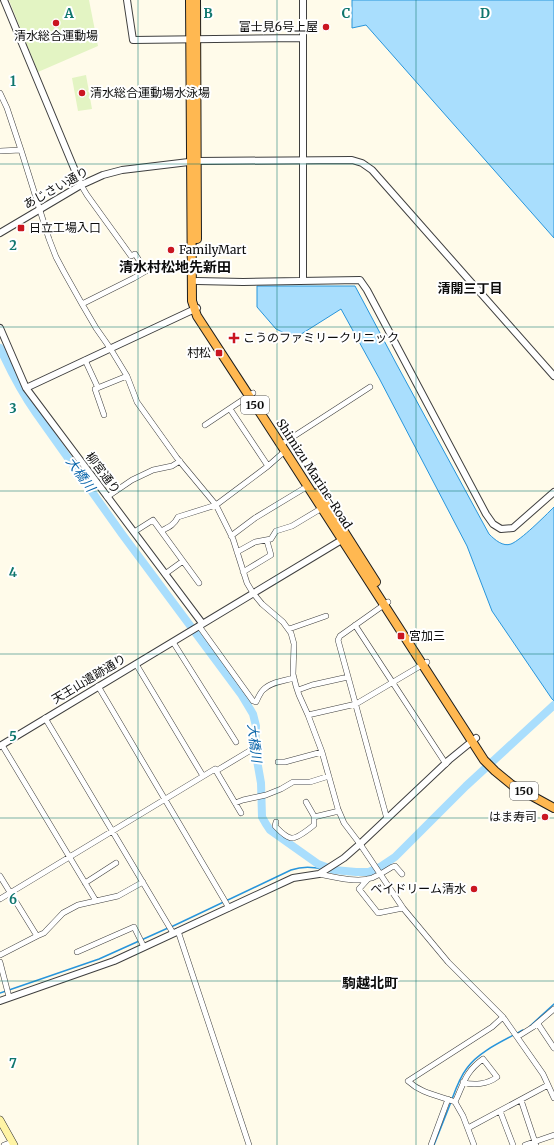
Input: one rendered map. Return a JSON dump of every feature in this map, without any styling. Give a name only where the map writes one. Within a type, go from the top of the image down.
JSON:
[{"type":"highway","name":"Shimizu Marine-Road","points":[[190,0],[193,39],[192,301],[285,451],[322,508],[345,538]]},
{"type":"highway","name":"Shimizu Marine-Road","points":[[193,39],[196,0]]},
{"type":"highway","name":"Shimizu Marine-Road","points":[[193,161],[196,308]]},
{"type":"highway","name":"Shimizu Marine-Road","points":[[251,394],[286,442],[386,603],[486,758],[512,785],[554,808]]},
{"type":"highway","name":"Shimizu Marine-Road","points":[[497,769],[515,782],[554,803]]},
{"type":"main road","points":[[0,1120],[13,1143]]},
{"type":"street","points":[[4,0],[81,185],[132,256],[135,254],[146,271],[82,304]]},
{"type":"street","points":[[127,0],[133,40],[303,38]]},
{"type":"street","points":[[303,0],[303,281]]},
{"type":"street","points":[[0,93],[7,108],[56,257],[96,328],[127,376],[137,402],[180,461],[216,505],[231,536],[243,572],[253,593],[262,604],[284,622],[291,633],[294,644],[294,678],[322,752],[339,811],[344,823],[403,908],[448,962],[503,1017],[543,1074],[553,1092],[554,1098]]},
{"type":"street","points":[[0,151],[21,150]]},
{"type":"street","name":"あじさい通り","points":[[0,233],[81,185],[103,175],[122,170],[193,161],[352,160],[362,163],[372,170],[554,376]]},
{"type":"street","points":[[196,281],[243,282],[360,280],[364,284],[486,514],[493,524],[501,529],[513,528],[554,492]]},
{"type":"street","points":[[26,388],[196,308]]},
{"type":"street","name":"柳宮通り","points":[[0,328],[26,388],[165,574],[200,625]]},
{"type":"street","points":[[85,360],[98,388]]},
{"type":"street","points":[[104,415],[95,389],[127,376]]},
{"type":"street","points":[[286,442],[370,387]]},
{"type":"street","points":[[205,425],[251,394]]},
{"type":"street","points":[[230,409],[268,466]]},
{"type":"street","points":[[161,532],[171,526],[178,517],[216,505],[268,466],[285,451]]},
{"type":"street","points":[[107,497],[132,480],[153,470],[172,466],[180,461]]},
{"type":"street","points":[[231,536],[256,518],[308,486]]},
{"type":"street","points":[[237,552],[256,542],[271,539],[276,530],[292,526],[322,508]]},
{"type":"street","points":[[134,532],[152,520],[199,583]]},
{"type":"street","points":[[294,678],[267,687],[261,693],[256,702],[253,701],[200,625],[345,538]]},
{"type":"street","points":[[243,572],[271,555],[267,541]]},
{"type":"street","points":[[165,574],[183,561]]},
{"type":"street","points":[[386,603],[340,636],[338,640],[387,819]]},
{"type":"street","points":[[289,629],[326,616]]},
{"type":"street","name":"天王山遺跡通り","points":[[1,746],[200,625]]},
{"type":"street","points":[[355,625],[446,764]]},
{"type":"street","points":[[173,642],[236,742]]},
{"type":"street","points":[[136,664],[203,776]]},
{"type":"street","points":[[308,715],[356,704],[425,664]]},
{"type":"street","points":[[298,690],[312,684],[348,677]]},
{"type":"street","points":[[98,686],[229,908]]},
{"type":"street","points":[[45,718],[112,832],[176,932],[249,1145]]},
{"type":"street","points":[[321,873],[334,865],[360,844],[474,739]]},
{"type":"street","points":[[1,746],[96,901]]},
{"type":"street","points":[[0,899],[203,776],[215,769],[216,771],[251,750]]},
{"type":"street","points":[[278,762],[285,762],[322,752]]},
{"type":"street","points":[[216,771],[241,813]]},
{"type":"street","points":[[235,803],[281,790],[293,782],[310,782],[329,776]]},
{"type":"street","points":[[276,822],[274,826],[289,838],[300,834],[314,825],[314,818],[306,802]]},
{"type":"street","points":[[314,818],[339,811]]},
{"type":"street","points":[[86,883],[116,863]]},
{"type":"street","points":[[402,874],[395,866],[392,867],[368,879],[359,889],[378,913],[403,908]]},
{"type":"street","points":[[0,1000],[114,961],[293,878],[321,873],[355,879],[368,879]]},
{"type":"street","points":[[0,876],[38,936]]},
{"type":"street","points":[[0,955],[44,933],[63,913],[78,905],[118,896],[143,882]]},
{"type":"street","points":[[77,952],[134,927],[144,947]]},
{"type":"street","points":[[0,962],[9,997]]},
{"type":"street","points":[[515,1035],[538,1024],[554,1009]]},
{"type":"street","points":[[474,1145],[463,1116],[455,1102],[424,1092],[408,1081],[492,1027],[503,1017]]},
{"type":"street","points":[[538,1024],[554,1048]]},
{"type":"street","points":[[455,1102],[463,1082],[472,1069],[484,1059],[497,1077],[490,1081],[478,1084],[463,1082]]},
{"type":"street","points":[[468,1128],[548,1085]]},
{"type":"street","points":[[431,1145],[448,1099]]},
{"type":"street","points":[[520,1100],[536,1143]]},
{"type":"street","points":[[500,1111],[513,1145]]},
{"type":"street","points":[[525,1145],[536,1143],[554,1135]]},
{"type":"street","points":[[4,1145],[13,1143]]},
{"type":"green space","name":"清水総合運動場","points":[[9,0],[89,0],[98,46],[38,72]]},
{"type":"green space","name":"清水総合運動場水泳場","points":[[86,75],[92,109],[78,111],[72,78]]},
{"type":"water","points":[[352,0],[554,0],[554,238],[366,25],[352,28]]},
{"type":"water","points":[[257,286],[355,286],[489,534],[496,541],[505,545],[515,542],[554,507],[554,701],[492,611],[467,546],[341,309],[295,338],[276,329],[257,307]]},
{"type":"waterway","name":"大橋川","points":[[0,348],[16,381],[36,413],[122,534],[241,694],[253,714],[256,726],[255,749],[261,783],[262,817],[270,830],[318,864],[334,870],[369,872],[395,857],[466,786],[554,705]]},
{"type":"waterway","points":[[171,927],[291,870],[308,867],[324,869]]},
{"type":"waterway","points":[[9,990],[99,959],[168,928]]},
{"type":"waterway","points":[[0,993],[6,991]]},
{"type":"waterway","points":[[530,1026],[554,1004]]},
{"type":"waterway","points":[[452,1099],[462,1075],[478,1056],[523,1030]]},
{"type":"waterway","points":[[434,1145],[451,1102]]},
{"type":"place","name":"清水総合運動場","points":[[56,23]]},
{"type":"place","name":"富士見6号上屋","points":[[326,27]]},
{"type":"place","name":"清水総合運動場水泳場","points":[[82,93]]},
{"type":"place","name":"日立工場入口","points":[[21,228]]},
{"type":"place","name":"FamilyMart","points":[[171,250]]},
{"type":"place","name":"こうのファミリークリニック","points":[[234,338]]},
{"type":"place","name":"村松","points":[[219,353]]},
{"type":"place","name":"宮加三","points":[[401,636]]},
{"type":"place","name":"はま寿司","points":[[545,817]]},
{"type":"place","name":"ベイドリーム清水","points":[[474,889]]},
{"type":"district","name":"清水村松地先新田","points":[[175,267]]},
{"type":"district","name":"清開三丁目","points":[[470,288]]},
{"type":"district","name":"駒越北町","points":[[370,983]]}]
